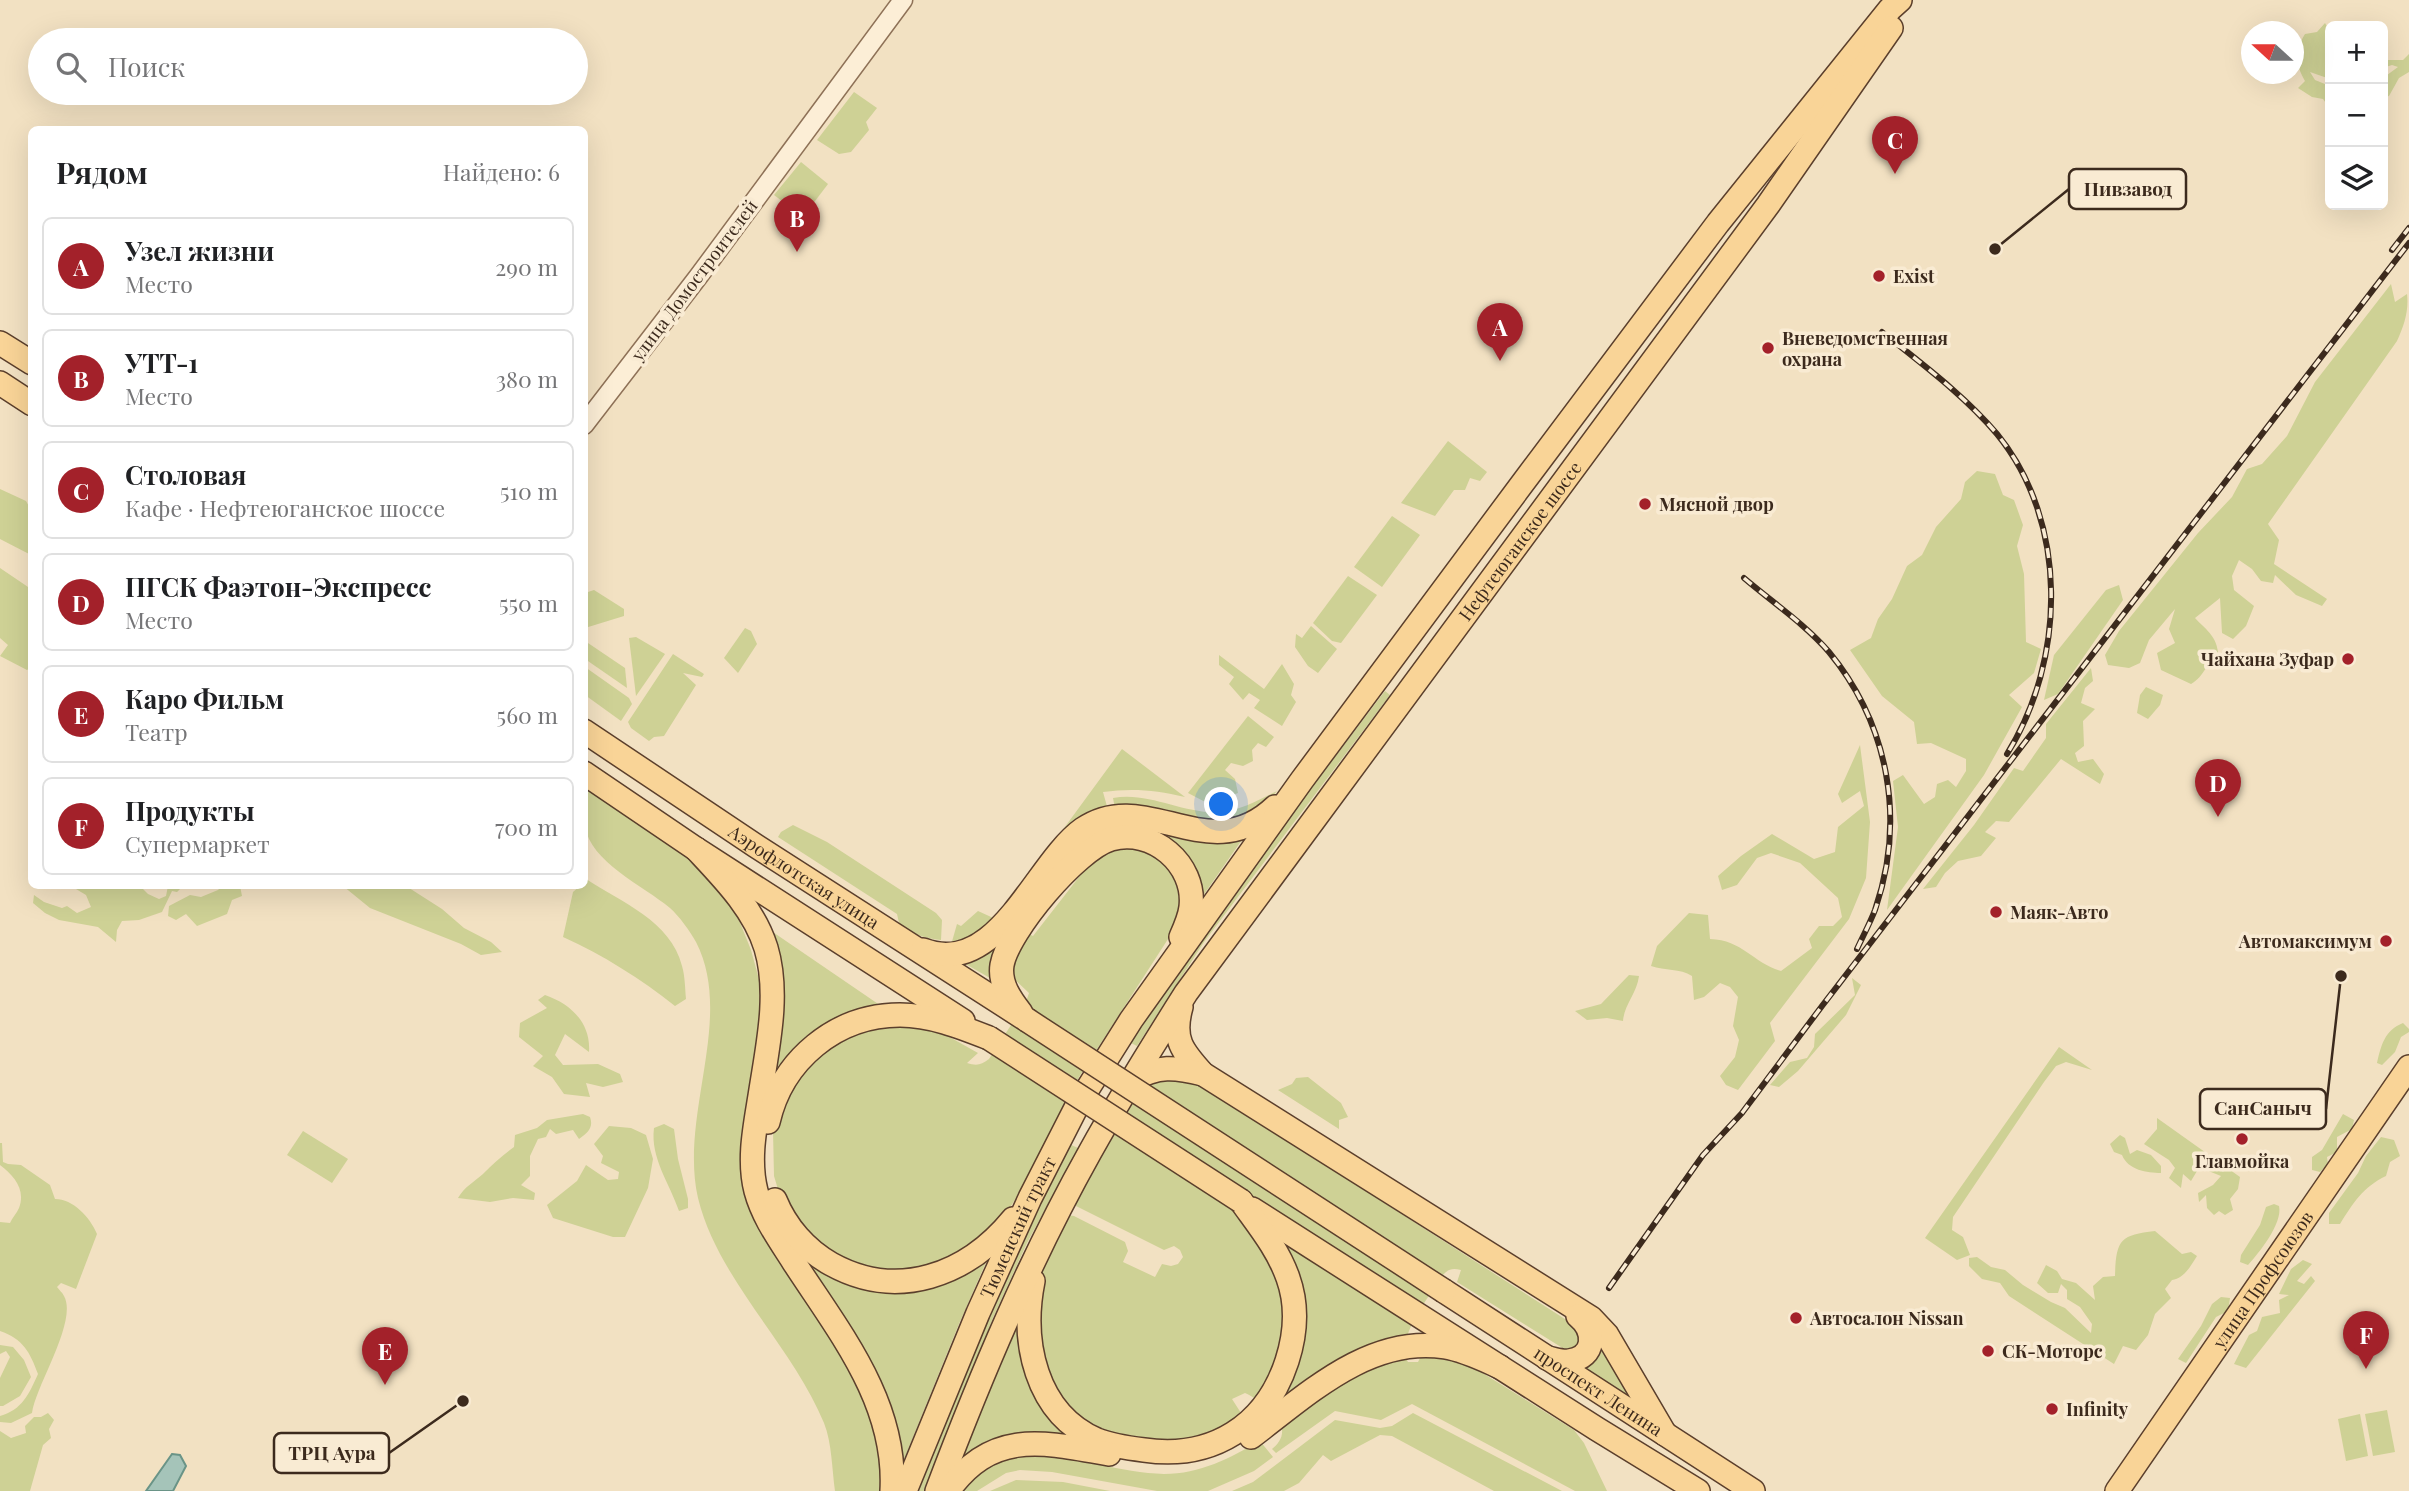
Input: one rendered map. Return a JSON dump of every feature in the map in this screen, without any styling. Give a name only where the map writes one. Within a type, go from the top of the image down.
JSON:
[{"type":"main road","name":"Нефтеюганское шоссе","points":[[1161,978],[1302,780],[1718,223],[1900,0]]},
{"type":"main road","name":"Нефтеюганское шоссе","points":[[1132,1080],[1186,993],[1768,205],[1881,45],[1906,0]]},
{"type":"main road","points":[[0,342],[28,360]]},
{"type":"main road","points":[[0,383],[28,401]]},
{"type":"main road","name":"Аэрофлотская улица","points":[[588,734],[896,937],[1016,1010],[1444,1291]]},
{"type":"main road","name":"Аэрофлотская улица","points":[[588,776],[696,849],[989,1038]]},
{"type":"main road","points":[[896,937],[942,955],[961,952],[986,941],[1083,829],[1103,819],[1125,817],[1147,818],[1219,832],[1242,830],[1263,818],[1302,780]]},
{"type":"main road","points":[[1016,1010],[1002,978],[1002,965],[1009,947],[1022,925],[1058,880],[1085,852],[1112,839],[1144,839],[1165,849],[1182,869],[1189,883],[1191,906],[1183,934],[1161,978]]},
{"type":"main road","points":[[696,849],[729,884],[754,921],[766,947],[771,972],[771,1015],[753,1143],[752,1165],[758,1196],[774,1230],[875,1394],[887,1428],[892,1491]]},
{"type":"main road","name":"Тюменский тракт","points":[[905,1491],[973,1325],[1030,1198],[1078,1104],[1161,978]]},
{"type":"main road","points":[[1186,993],[1177,1024],[1179,1043],[1187,1057],[1203,1074],[1591,1318],[1607,1335],[1665,1434]]},
{"type":"main road","points":[[989,1038],[945,1022],[903,1015],[866,1019],[830,1034],[799,1059],[776,1094],[766,1137],[767,1174],[784,1219],[808,1247],[844,1270],[885,1281],[922,1279],[960,1264],[994,1240],[1030,1198]]},
{"type":"main road","name":"проспект Ленина","points":[[989,1038],[1426,1320],[1698,1491]]},
{"type":"main road","points":[[1132,1080],[1147,1071],[1166,1068],[1203,1074]]},
{"type":"main road","name":"улица Профсоюзов","points":[[2118,1491],[2409,1068]]},
{"type":"main road","name":"Тюменский тракт","points":[[937,1491],[970,1404],[1017,1297],[1089,1153],[1132,1080]]},
{"type":"main road","points":[[948,1491],[966,1467],[1004,1447],[1024,1443],[1076,1448],[1153,1463],[1185,1465],[1215,1458],[1235,1448],[1252,1428],[1274,1393],[1292,1347],[1295,1329],[1294,1301],[1288,1277],[1273,1247],[1241,1201]]},
{"type":"main road","points":[[1054,1221],[1034,1273],[1029,1298],[1028,1334],[1033,1364],[1040,1381],[1060,1411],[1077,1428],[1098,1440],[1153,1451],[1206,1446],[1252,1428],[1354,1363],[1401,1347],[1445,1347],[1467,1352],[1500,1367]]},
{"type":"main road","name":"проспект Ленина","points":[[1444,1291],[1754,1491]]},
{"type":"main road","points":[[1546,1358],[1571,1361],[1583,1356],[1590,1346],[1592,1334],[1585,1322],[1563,1302]]},
{"type":"street","name":"улица Домостроителей","points":[[588,420],[698,277],[903,0]]},
{"type":"green space","points":[[2325,23],[2325,77],[2310,72],[2315,80],[2325,84],[2325,102],[2298,88],[2305,81],[2304,36],[2317,32]]},
{"type":"green space","points":[[2409,54],[2409,72],[2399,78],[2388,96],[2388,74],[2398,67],[2388,66],[2388,60],[2403,60]]},
{"type":"green space","points":[[854,92],[877,108],[866,122],[869,130],[851,152],[839,154],[817,140]]},
{"type":"green space","points":[[801,162],[828,184],[809,209],[798,213],[774,195]]},
{"type":"green space","points":[[2391,284],[2395,302],[2407,294],[2405,318],[2397,341],[2268,524],[2279,540],[2274,564],[2327,599],[2322,606],[2296,595],[2275,575],[2273,583],[2261,581],[2252,569],[2239,560],[2232,576],[2234,590],[2254,606],[2246,626],[2233,639],[2222,633],[2220,598],[2195,618],[2212,637],[2218,652],[2196,681],[2191,684],[2161,670],[2157,653],[2175,643],[2169,629],[2175,609],[2149,640],[2140,663],[2129,668],[2108,665],[2105,655],[2119,631],[2198,533],[2232,497],[2247,469],[2262,464],[2287,436],[2315,382]]},
{"type":"green space","points":[[1448,441],[1487,472],[1480,481],[1470,478],[1465,490],[1454,490],[1435,516],[1401,503]]},
{"type":"green space","points":[[1977,471],[1995,474],[2003,495],[2014,500],[2023,525],[2017,546],[2024,574],[2026,642],[2041,649],[2034,673],[2009,695],[2022,707],[1984,775],[1887,910],[1898,827],[1893,781],[1903,775],[1924,804],[1935,797],[1937,784],[1948,780],[1956,787],[1966,771],[1966,759],[1931,743],[1917,744],[1914,722],[1882,696],[1850,650],[1871,638],[1878,619],[1892,599],[1907,566],[1922,555],[1936,527],[1961,499],[1965,482]]},
{"type":"green space","points":[[0,489],[26,501],[28,505],[28,553],[0,539]]},
{"type":"green space","points":[[1392,516],[1420,535],[1382,587],[1354,567]]},
{"type":"green space","points":[[0,568],[28,587],[28,669],[0,656],[8,645],[0,638]]},
{"type":"green space","points":[[1348,576],[1377,595],[1341,643],[1332,641],[1313,623]]},
{"type":"green space","points":[[2119,585],[2123,600],[2058,694],[2044,700],[2054,655],[2106,590]]},
{"type":"green space","points":[[594,590],[624,609],[624,616],[588,627],[588,592]]},
{"type":"green space","points":[[1311,626],[1337,649],[1318,673],[1308,666],[1295,647],[1296,634],[1302,638]]},
{"type":"green space","points":[[745,628],[751,631],[757,644],[738,673],[724,658]]},
{"type":"green space","points":[[636,637],[665,654],[636,696],[629,638]]},
{"type":"green space","points":[[588,643],[625,668],[627,688],[588,661]]},
{"type":"green space","points":[[673,654],[704,674],[702,677],[683,673],[696,685],[664,736],[654,737],[649,741],[631,728],[628,722]]},
{"type":"green space","points":[[1219,655],[1264,689],[1282,664],[1294,684],[1291,695],[1296,702],[1282,726],[1254,708],[1260,700],[1249,693],[1243,700],[1229,684],[1234,677],[1219,665]]},
{"type":"green space","points":[[2091,668],[2093,681],[2085,688],[2081,703],[2095,709],[2083,721],[2084,746],[2075,753],[2078,762],[2093,759],[2104,774],[2100,784],[2061,759],[2009,822],[1996,821],[1985,832],[1996,838],[1981,856],[1958,861],[1945,873],[1936,887],[1923,889],[1974,825],[2014,768],[2023,771],[2046,738],[2046,724]]},
{"type":"green space","points":[[588,669],[629,698],[632,704],[621,721],[588,697]]},
{"type":"green space","points":[[2146,687],[2163,695],[2160,705],[2148,719],[2137,713],[2140,695]]},
{"type":"green space","points":[[1385,691],[1390,695],[1204,942],[1137,1046],[1129,1042],[1271,841]]},
{"type":"green space","points":[[1248,716],[1274,737],[1266,747],[1258,743],[1252,750],[1253,761],[1243,766],[1231,763],[1225,770],[1235,779],[1238,793],[1209,804],[1188,793]]},
{"type":"green space","points":[[1860,745],[1870,822],[1866,878],[1849,919],[1770,1023],[1775,1041],[1738,1090],[1726,1085],[1720,1076],[1735,1057],[1739,1040],[1733,1026],[1738,997],[1730,987],[1720,983],[1704,997],[1694,1000],[1692,976],[1651,966],[1657,946],[1689,913],[1708,915],[1710,939],[1740,947],[1763,963],[1781,971],[1812,948],[1809,939],[1819,926],[1833,926],[1842,917],[1838,898],[1800,863],[1771,853],[1757,858],[1737,885],[1722,890],[1718,876],[1772,834],[1814,859],[1835,852],[1838,827],[1864,806],[1860,791],[1842,803],[1838,794]]},
{"type":"green space","points":[[1122,749],[1185,797],[1144,790],[1103,792],[1108,810],[1068,834],[1059,835]]},
{"type":"green space","points":[[588,791],[684,854],[713,881],[735,910],[751,950],[760,983],[760,1020],[744,1122],[742,1160],[808,1304],[858,1380],[881,1447],[881,1491],[835,1491],[827,1431],[810,1394],[738,1285],[708,1228],[698,1198],[694,1166],[695,1134],[709,1035],[710,1002],[707,971],[696,942],[670,908],[607,862],[589,839]]},
{"type":"green space","points":[[1277,791],[1262,808],[1235,824],[1115,809],[1113,798],[1140,798],[1194,810],[1221,812],[1243,807]]},
{"type":"green space","points":[[793,825],[827,842],[936,913],[942,920],[941,940],[923,937],[909,930],[899,923],[897,914],[778,837]]},
{"type":"green space","points":[[1099,829],[1246,834],[1200,900],[1167,843]]},
{"type":"green space","points":[[1118,846],[1146,848],[1170,866],[1182,891],[1179,922],[1079,1077],[1006,1214],[991,1231],[941,1264],[895,1273],[847,1264],[807,1236],[780,1196],[774,1176],[773,1131],[792,1081],[829,1043],[872,1026],[920,1027],[946,1035],[978,1053],[967,1063],[984,1063],[1026,1002],[1029,993],[1010,975],[997,972],[990,978],[962,962],[951,945],[957,924],[961,926],[978,911],[1033,936],[1093,859]]},
{"type":"green space","points":[[588,880],[656,925],[676,950],[682,966],[686,999],[675,1006],[621,968],[563,937],[573,892],[576,889],[588,889]]},
{"type":"green space","points":[[76,889],[143,889],[159,899],[166,896],[167,889],[180,889],[177,892],[172,891],[162,912],[139,920],[122,921],[117,930],[116,942],[98,927],[59,920],[33,903],[34,895],[44,902],[62,908],[67,906],[77,913],[91,907],[86,895]]},
{"type":"green space","points":[[241,889],[242,896],[232,900],[227,914],[197,926],[186,914],[176,920],[168,916],[169,906],[190,895],[201,897],[218,890]]},
{"type":"green space","points":[[347,889],[411,889],[502,952],[481,955],[461,944],[370,908]]},
{"type":"green space","points":[[764,926],[887,1010],[867,1011],[764,1108]]},
{"type":"green space","points":[[1629,975],[1639,976],[1623,1021],[1607,1018],[1587,1020],[1575,1011],[1601,1004]]},
{"type":"green space","points":[[1852,978],[1861,985],[1846,1015],[1798,1071],[1779,1087],[1770,1085],[1790,1062],[1807,1058],[1814,1047],[1815,1034],[1855,995]]},
{"type":"green space","points":[[545,995],[571,1009],[587,1032],[589,1052],[565,1034],[555,1055],[563,1065],[598,1064],[620,1074],[623,1082],[603,1087],[586,1083],[590,1097],[564,1094],[552,1077],[533,1066],[543,1056],[519,1037],[520,1023],[547,1008],[538,1000]]},
{"type":"green space","points":[[2403,1023],[2409,1032],[2401,1037],[2395,1052],[2382,1065],[2377,1063],[2388,1034]]},
{"type":"green space","points":[[2059,1047],[2092,1070],[2066,1062],[2056,1066],[2044,1082],[1953,1217],[1952,1230],[1963,1237],[1970,1255],[1957,1260],[1925,1238]]},
{"type":"green space","points":[[1156,1077],[1196,1082],[1582,1330],[1582,1346],[1569,1352],[1457,1282],[1461,1270],[1453,1269],[1442,1276],[1415,1318],[1409,1330],[1405,1353],[1408,1362],[1418,1362],[1423,1352],[1473,1367],[1574,1430],[1584,1443],[1607,1491],[1575,1491],[1412,1404],[1381,1420],[1335,1411],[1276,1453],[1272,1449],[1281,1438],[1280,1424],[1266,1408],[1245,1393],[1232,1399],[1241,1413],[1228,1425],[1211,1434],[1169,1444],[1114,1436],[1079,1416],[1050,1380],[1041,1358],[1038,1281],[1045,1259],[1067,1215],[1125,1242],[1128,1251],[1123,1262],[1155,1277],[1162,1264],[1178,1264],[1183,1257],[1180,1250],[1174,1246],[1164,1250],[1076,1206],[1076,1198],[1134,1095]]},
{"type":"green space","points":[[1308,1077],[1341,1103],[1348,1117],[1339,1120],[1339,1129],[1278,1090],[1292,1084],[1296,1078]]},
{"type":"green space","points":[[583,1114],[590,1117],[591,1124],[579,1139],[573,1130],[556,1134],[550,1129],[546,1137],[538,1139],[530,1156],[530,1176],[521,1185],[535,1193],[534,1200],[513,1198],[490,1202],[458,1198],[514,1147],[515,1135],[537,1128],[547,1120]]},
{"type":"green space","points":[[2343,1114],[2354,1120],[2352,1129],[2337,1137],[2337,1152],[2327,1157],[2328,1164],[2320,1172],[2312,1170],[2312,1157],[2322,1150]]},
{"type":"green space","points":[[2157,1118],[2240,1177],[2238,1189],[2230,1199],[2233,1210],[2225,1215],[2219,1211],[2214,1215],[2207,1208],[2206,1195],[2199,1202],[2198,1193],[2213,1185],[2221,1176],[2206,1170],[2197,1171],[2191,1181],[2183,1174],[2181,1188],[2169,1178],[2175,1168],[2169,1160],[2144,1144],[2157,1129]]},
{"type":"green space","points":[[664,1124],[674,1129],[688,1199],[688,1208],[679,1211],[655,1150],[654,1128]]},
{"type":"green space","points":[[609,1126],[631,1128],[646,1135],[653,1159],[648,1188],[625,1237],[613,1237],[553,1218],[547,1205],[577,1181],[586,1165],[608,1180],[618,1179],[619,1172],[601,1163],[603,1156],[594,1144]]},
{"type":"green space","points":[[303,1131],[348,1159],[332,1183],[287,1155]]},
{"type":"green space","points":[[2120,1135],[2125,1138],[2130,1154],[2137,1150],[2151,1155],[2161,1166],[2161,1173],[2139,1170],[2129,1164],[2122,1155],[2114,1152],[2110,1144]]},
{"type":"green space","points":[[2381,1137],[2394,1140],[2400,1156],[2390,1162],[2386,1176],[2359,1196],[2340,1224],[2329,1224],[2329,1213]]},
{"type":"green space","points":[[0,1143],[3,1162],[21,1165],[50,1185],[55,1199],[68,1202],[80,1210],[97,1234],[76,1289],[61,1283],[57,1287],[64,1296],[67,1307],[65,1321],[32,1413],[11,1423],[0,1422],[0,1416],[19,1405],[38,1374],[25,1347],[15,1338],[0,1331],[0,1222],[10,1223],[19,1208],[21,1195],[14,1178],[0,1165]]},
{"type":"green space","points":[[1069,1144],[1078,1148],[1027,1243],[993,1318],[924,1491],[918,1491],[1019,1243]]},
{"type":"green space","points":[[2274,1204],[2279,1206],[2279,1213],[2269,1237],[2248,1265],[2240,1262],[2241,1255],[2260,1225],[2266,1207]]},
{"type":"green space","points":[[778,1221],[869,1284],[991,1251],[898,1474],[894,1436]]},
{"type":"green space","points":[[2155,1231],[2182,1254],[2191,1252],[2197,1256],[2184,1274],[2172,1280],[2165,1289],[2171,1298],[2155,1314],[2148,1335],[2136,1350],[2123,1346],[2114,1364],[2009,1296],[2000,1283],[1982,1279],[1969,1266],[1969,1258],[1977,1257],[1991,1267],[2005,1270],[2023,1285],[2065,1308],[2091,1333],[2092,1324],[2080,1307],[2067,1299],[2067,1290],[2061,1284],[2058,1293],[2048,1293],[2037,1283],[2046,1265],[2057,1271],[2062,1279],[2076,1283],[2095,1300],[2093,1286],[2103,1277],[2115,1276],[2117,1254],[2122,1242],[2134,1235]]},
{"type":"green space","points":[[2303,1260],[2312,1264],[2297,1281],[2304,1284],[2311,1276],[2315,1281],[2246,1368],[2234,1364],[2249,1335],[2257,1331],[2262,1317],[2280,1313],[2279,1300],[2289,1295],[2279,1294],[2291,1269]]},
{"type":"green space","points":[[2221,1297],[2230,1298],[2228,1311],[2216,1317],[2186,1363],[2178,1359],[2201,1326],[2212,1304]]},
{"type":"green space","points":[[1021,1315],[1077,1433],[957,1469],[1004,1351]]},
{"type":"green space","points":[[1597,1340],[1639,1404],[1579,1366]]},
{"type":"green space","points":[[0,1345],[13,1347],[24,1360],[31,1377],[20,1396],[3,1406],[0,1406],[0,1378],[10,1357],[6,1351],[0,1354]]},
{"type":"green space","points":[[2387,1410],[2395,1452],[2373,1456],[2365,1414]]},
{"type":"green space","points":[[48,1413],[54,1420],[49,1429],[51,1438],[43,1445],[30,1491],[0,1491],[0,1431],[11,1438],[26,1433],[25,1426],[34,1417]]},
{"type":"green space","points":[[1413,1413],[1562,1491],[1494,1491],[1392,1436],[1380,1435],[1331,1461],[1323,1455],[1299,1483],[1284,1491],[1232,1491],[1253,1482],[1335,1420],[1380,1428],[1392,1426]]},
{"type":"green space","points":[[2360,1414],[2368,1456],[2346,1461],[2338,1419]]},
{"type":"green space","points":[[1260,1441],[1273,1457],[1254,1471],[1208,1491],[1157,1491],[1052,1472],[1020,1470],[1006,1473],[977,1491],[955,1491],[994,1462],[1022,1455],[1062,1458],[1164,1474],[1190,1471],[1214,1464]]},
{"type":"green space","points":[[1016,1480],[1063,1482],[1110,1491],[990,1491]]},
{"type":"water","points":[[172,1454],[180,1455],[186,1466],[173,1491],[146,1491]]},
{"type":"railway","points":[[2392,250],[2409,228]]},
{"type":"railway","points":[[1609,1288],[1703,1155],[1742,1113],[2409,243]]},
{"type":"railway","points":[[1882,332],[1957,393],[1997,434],[2021,469],[2037,508],[2047,549],[2051,592],[2049,635],[2040,677],[2026,717],[2007,754]]},
{"type":"railway","points":[[1744,578],[1799,623],[1829,652],[1866,710],[1878,742],[1890,808],[1889,842],[1875,910],[1857,949]]},
{"type":"place","name":"Столовая","points":[[1895,174]]},
{"type":"place","name":"Пивзавод","points":[[1995,249]]},
{"type":"place","name":"УТТ-1","points":[[797,252]]},
{"type":"place","name":"Exist","points":[[1879,276]]},
{"type":"place","name":"Вневедомственная охрана","points":[[1768,348]]},
{"type":"place","name":"Узел жизни","points":[[1500,361]]},
{"type":"place","name":"Мясной двор","points":[[1645,504]]},
{"type":"place","name":"Чайхана Зуфар","points":[[2348,659]]},
{"type":"place","name":"ПГСК Фаэтон-Экспресс","points":[[2218,817]]},
{"type":"place","name":"Маяк-Авто","points":[[1996,912]]},
{"type":"place","name":"Автомаксимум","points":[[2386,941]]},
{"type":"place","name":"СанСаныч","points":[[2341,976]]},
{"type":"place","name":"Главмойка","points":[[2242,1139]]},
{"type":"place","name":"Автосалон Nissan","points":[[1796,1318]]},
{"type":"place","name":"СК-Моторс","points":[[1988,1351]]},
{"type":"place","name":"Продукты","points":[[2366,1369]]},
{"type":"place","name":"Каро Фильм","points":[[385,1385]]},
{"type":"place","name":"ТРЦ Аура","points":[[463,1401]]},
{"type":"place","name":"Infinity","points":[[2052,1409]]}]
